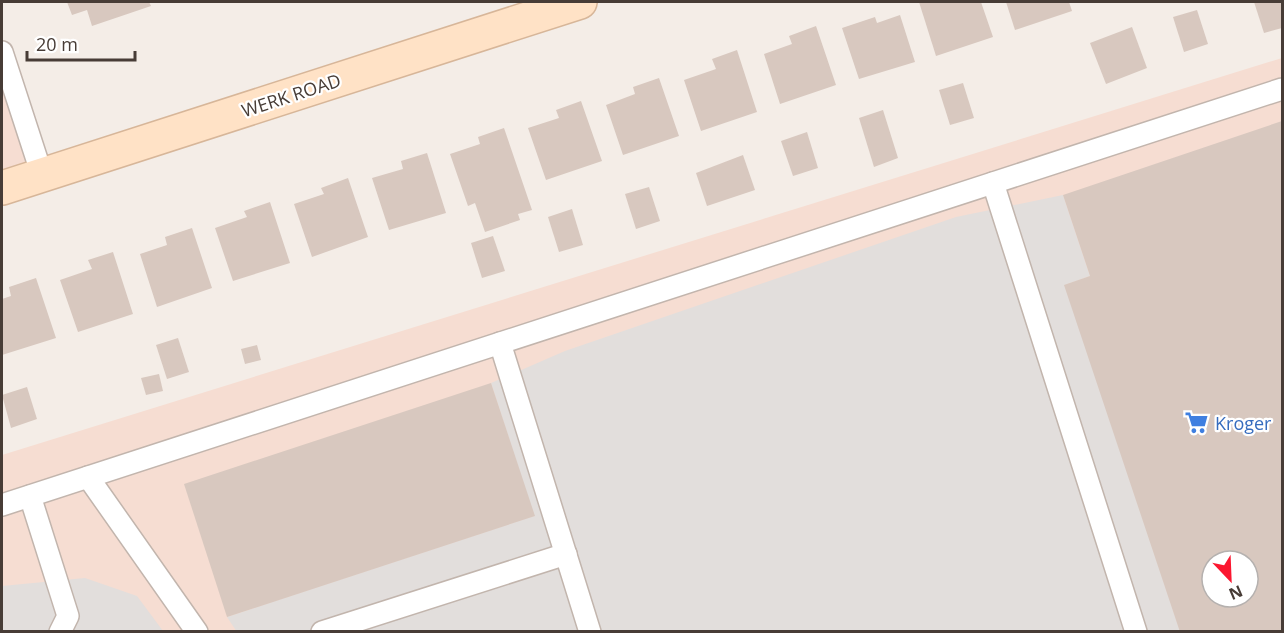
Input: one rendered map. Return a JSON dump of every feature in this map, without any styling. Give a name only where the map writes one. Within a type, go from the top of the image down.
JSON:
[{"type":"street","name":"WERK ROAD","points":[[2,188],[580,2]]},
{"type":"lane","points":[[2,52],[42,175]]},
{"type":"lane","points":[[2,505],[1282,89]]},
{"type":"lane","points":[[993,183],[1136,632]]},
{"type":"lane","points":[[500,343],[590,632]]},
{"type":"lane","points":[[88,477],[197,632]]},
{"type":"lane","points":[[30,496],[68,616],[60,632]]},
{"type":"lane","points":[[322,632],[566,554]]},
{"type":"shaded area","points":[[2,52],[42,175],[2,188]]},
{"type":"shaded area","points":[[1282,58],[1282,631],[2,631],[2,455]]},
{"type":"shaded area","points":[[1063,195],[1090,276],[1065,285],[1180,631],[237,632],[227,617],[534,516],[491,383],[565,351],[956,217]]},
{"type":"shaded area","points":[[85,578],[137,596],[163,631],[2,632],[2,586]]},
{"type":"building","points":[[67,2],[149,2],[151,6],[92,26],[87,10],[72,15]]},
{"type":"building","points":[[919,2],[981,2],[993,37],[936,56]]},
{"type":"building","points":[[1006,2],[1069,2],[1072,11],[1015,30]]},
{"type":"building","points":[[1254,2],[1282,2],[1282,28],[1264,33]]},
{"type":"building","points":[[1197,10],[1208,44],[1184,52],[1173,17]]},
{"type":"building","points":[[900,15],[915,62],[859,79],[842,28],[875,17],[877,23]]},
{"type":"building","points":[[816,26],[836,85],[780,104],[764,54],[792,44],[789,36]]},
{"type":"building","points":[[1132,27],[1147,68],[1106,84],[1090,43]]},
{"type":"building","points":[[737,50],[757,112],[701,131],[684,80],[716,69],[712,59]]},
{"type":"building","points":[[659,78],[679,136],[623,155],[606,105],[635,94],[633,87]]},
{"type":"building","points":[[963,83],[974,118],[950,125],[939,90]]},
{"type":"building","points":[[581,101],[602,161],[546,180],[528,128],[559,118],[556,110]]},
{"type":"building","points":[[883,110],[898,158],[874,167],[859,118]]},
{"type":"building","name":"Kroger","points":[[1282,121],[1282,632],[1180,632],[1064,285],[1090,276],[1063,195]]},
{"type":"building","points":[[504,128],[532,210],[518,214],[520,220],[485,232],[475,203],[468,206],[450,154],[480,144],[478,137]]},
{"type":"building","points":[[807,132],[818,168],[793,176],[781,141]]},
{"type":"building","points":[[427,153],[446,213],[389,230],[372,178],[403,169],[401,161]]},
{"type":"building","points":[[743,155],[755,190],[707,206],[696,173]]},
{"type":"building","points":[[348,178],[368,237],[312,257],[294,204],[324,194],[321,188]]},
{"type":"building","points":[[649,187],[660,221],[636,229],[625,194]]},
{"type":"building","points":[[270,202],[290,263],[233,281],[215,228],[247,217],[244,211]]},
{"type":"building","points":[[572,209],[583,245],[559,252],[548,217]]},
{"type":"building","points":[[192,228],[212,288],[157,307],[140,254],[167,245],[165,237]]},
{"type":"building","points":[[493,236],[505,271],[482,278],[471,243]]},
{"type":"building","points":[[113,252],[133,314],[78,332],[60,280],[92,269],[88,260]]},
{"type":"building","points":[[36,278],[56,338],[2,355],[2,299],[11,296],[9,287]]},
{"type":"building","points":[[178,338],[189,372],[167,379],[156,345]]},
{"type":"building","points":[[257,345],[261,360],[245,364],[241,349]]},
{"type":"building","points":[[159,374],[163,391],[146,395],[141,378]]},
{"type":"building","points":[[491,383],[535,516],[227,617],[184,484]]},
{"type":"building","points":[[27,387],[37,419],[11,428],[2,395]]},
{"type":"place","name":"Kroger","points":[[1197,423]]}]
